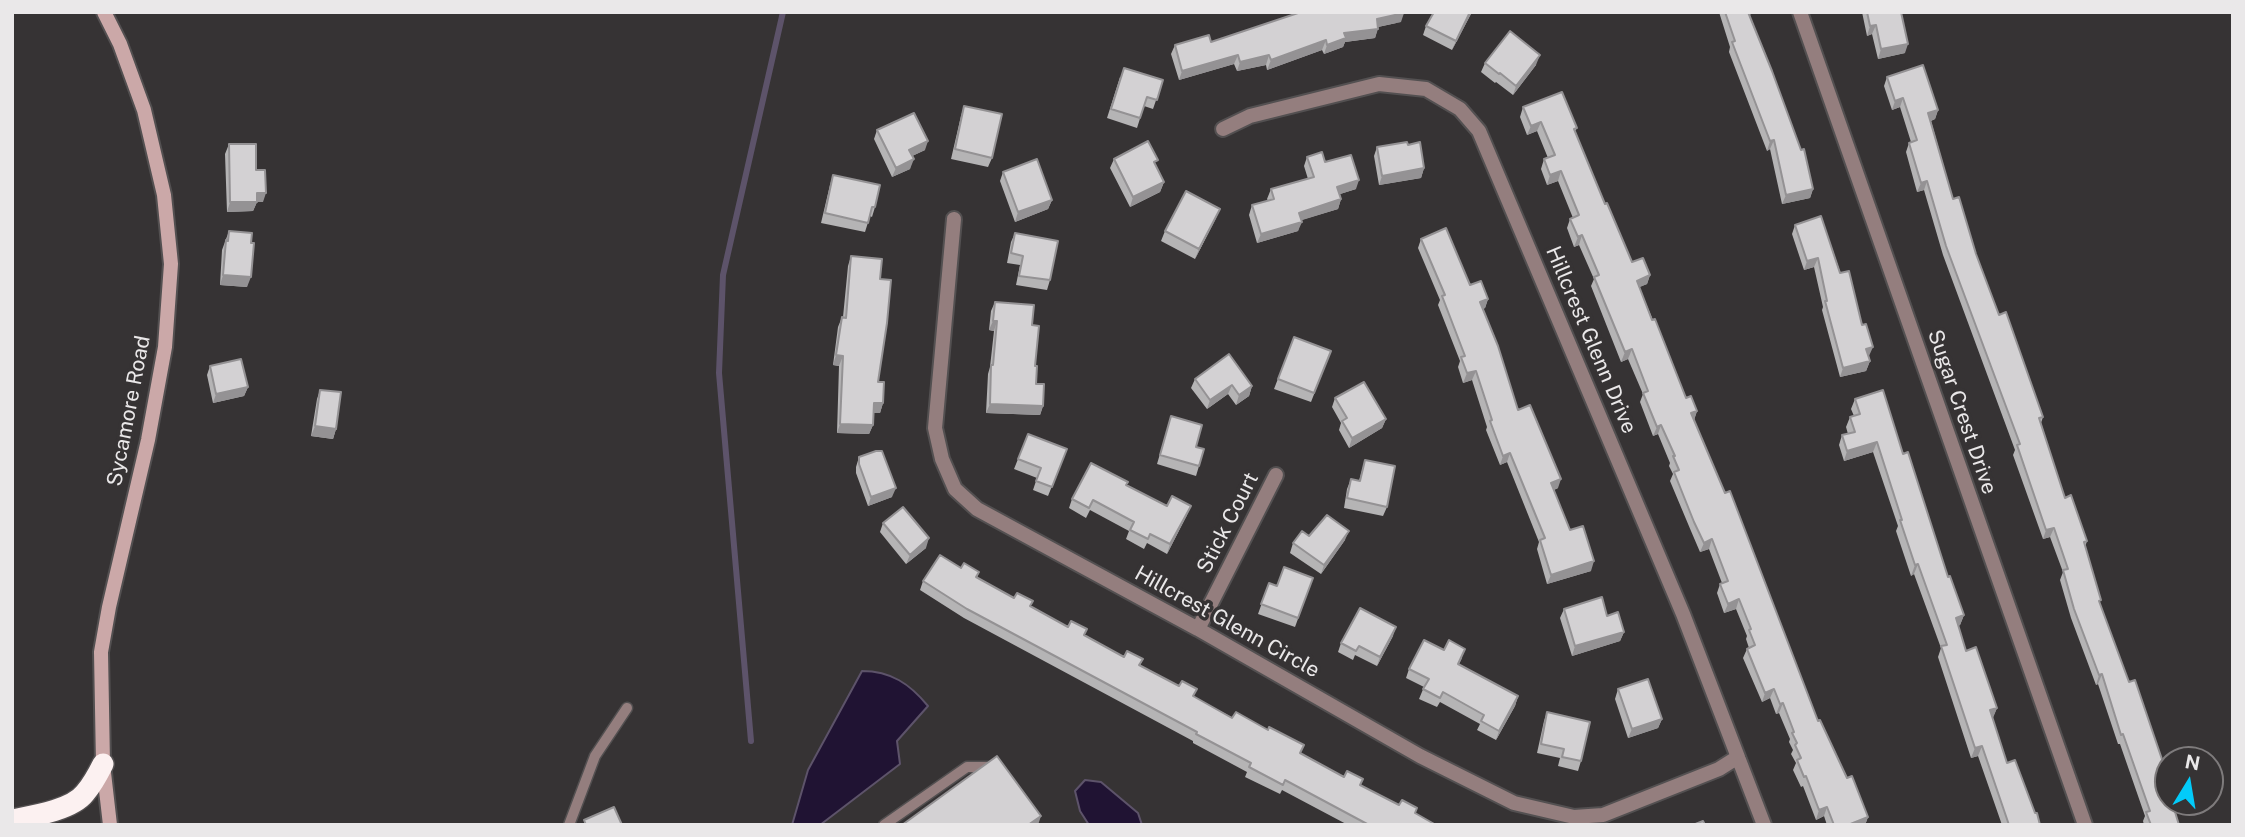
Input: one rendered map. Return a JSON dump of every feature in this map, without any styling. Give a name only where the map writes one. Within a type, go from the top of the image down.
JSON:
[{"type":"highway","points":[[12,820],[41,815],[84,795],[103,764]]},
{"type":"highway","points":[[12,820],[32,825]]},
{"type":"street","name":"Sycamore Road","points":[[104,12],[120,44],[144,110],[164,195],[171,264],[165,347],[148,440],[101,652],[103,764],[110,825]]},
{"type":"street","name":"Sugar Crest Drive","points":[[1800,12],[2085,825]]},
{"type":"street","name":"Hillcrest Glenn Drive","points":[[1223,129],[1250,116],[1379,84],[1426,89],[1460,109],[1479,131],[1683,614],[1764,825]]},
{"type":"street","name":"Hillcrest Glenn Circle","points":[[954,219],[935,428],[942,459],[955,489],[977,509],[1198,629],[1420,756],[1514,803],[1574,817],[1603,815],[1719,769],[1738,757]]},
{"type":"street","name":"Stick Court","points":[[1198,629],[1276,474]]},
{"type":"lane","points":[[569,825],[595,756],[626,708]]},
{"type":"lane","points":[[884,825],[967,766],[997,767],[1005,778]]},
{"type":"shaded area","points":[[862,671],[882,673],[899,680],[928,706],[897,741],[900,764],[820,825],[792,825],[808,770]]},
{"type":"shaded area","points":[[1085,780],[1101,782],[1138,813],[1142,825],[1089,825],[1080,811],[1075,791]]},
{"type":"building","points":[[1301,12],[1404,13],[1377,19],[1378,29],[1344,33],[1346,38],[1327,45],[1326,40],[1271,60],[1269,55],[1240,62],[1238,55],[1182,71],[1175,45],[1209,35],[1211,42]]},
{"type":"building","points":[[1434,12],[1470,12],[1456,41],[1426,26]]},
{"type":"building","points":[[1725,12],[1748,12],[1801,150],[1804,149],[1813,189],[1786,195],[1774,140],[1770,141],[1732,42],[1735,41]]},
{"type":"building","points":[[1867,12],[1901,12],[1908,44],[1881,49],[1876,25],[1870,26]]},
{"type":"building","points":[[1510,31],[1540,55],[1516,86],[1485,63]]},
{"type":"building","points":[[1923,65],[1938,110],[1928,113],[1953,199],[1959,197],[1976,254],[1999,315],[2006,312],[2043,417],[2039,418],[2065,498],[2071,495],[2087,541],[2084,542],[2101,600],[2099,601],[2129,682],[2135,680],[2157,746],[2154,746],[2154,816],[2176,816],[2179,825],[2151,825],[2146,812],[2150,811],[2123,734],[2121,735],[2102,674],[2099,675],[2074,609],[2063,570],[2068,569],[2054,528],[2046,530],[2017,445],[2020,444],[1946,246],[1927,181],[1921,183],[1909,143],[1917,140],[1903,98],[1895,101],[1887,77]]},
{"type":"building","points":[[1124,68],[1163,80],[1157,100],[1147,97],[1140,118],[1111,109]]},
{"type":"building","points":[[1562,92],[1577,128],[1574,129],[1632,262],[1643,258],[1650,275],[1637,281],[1652,320],[1655,319],[1686,398],[1691,396],[1697,411],[1691,413],[1725,493],[1730,491],[1818,721],[1820,720],[1847,778],[1852,776],[1868,817],[1848,825],[1834,825],[1827,807],[1819,810],[1797,760],[1801,758],[1783,703],[1780,704],[1774,689],[1765,693],[1747,649],[1755,645],[1739,599],[1728,604],[1720,584],[1728,581],[1712,539],[1704,543],[1694,522],[1674,472],[1679,470],[1675,456],[1661,425],[1657,427],[1643,393],[1648,391],[1632,349],[1625,352],[1594,277],[1599,275],[1582,235],[1578,237],[1570,219],[1579,215],[1561,171],[1550,175],[1544,159],[1555,155],[1541,122],[1531,126],[1523,107]]},
{"type":"building","points":[[964,106],[1002,114],[992,158],[955,149]]},
{"type":"building","points":[[914,113],[928,141],[909,150],[914,159],[896,168],[877,130]]},
{"type":"building","points":[[1148,141],[1158,160],[1154,162],[1164,182],[1133,197],[1114,159]]},
{"type":"building","points":[[1407,142],[1408,145],[1420,142],[1424,168],[1382,176],[1377,147]]},
{"type":"building","points":[[229,144],[256,144],[256,170],[265,170],[266,193],[257,193],[257,202],[230,202]]},
{"type":"building","points":[[1322,152],[1325,162],[1351,155],[1359,180],[1337,187],[1341,199],[1299,213],[1302,222],[1261,234],[1252,205],[1274,199],[1271,189],[1314,177],[1307,157]]},
{"type":"building","points":[[1037,159],[1052,200],[1018,212],[1003,172]]},
{"type":"building","points":[[833,175],[880,185],[868,223],[825,213]]},
{"type":"building","points":[[1186,191],[1220,209],[1199,249],[1165,231]]},
{"type":"building","points":[[1821,216],[1840,273],[1849,271],[1862,325],[1866,324],[1873,347],[1866,349],[1870,361],[1843,368],[1825,301],[1818,258],[1807,261],[1795,225]]},
{"type":"building","points":[[1446,228],[1470,285],[1481,281],[1488,299],[1480,302],[1498,346],[1518,410],[1530,405],[1561,479],[1551,483],[1570,530],[1583,526],[1594,561],[1551,575],[1540,540],[1545,538],[1510,453],[1503,456],[1476,371],[1467,373],[1461,357],[1465,356],[1442,296],[1445,295],[1421,239]]},
{"type":"building","points":[[229,231],[252,233],[251,243],[254,243],[251,277],[223,275]]},
{"type":"building","points":[[1015,233],[1058,241],[1050,280],[1019,276],[1023,256],[1011,253]]},
{"type":"building","points":[[851,256],[882,259],[880,279],[891,280],[878,382],[884,382],[883,403],[874,403],[873,425],[840,424],[843,356],[836,355],[842,317],[846,318]]},
{"type":"building","points":[[995,302],[1034,305],[1032,325],[1039,326],[1036,384],[1044,384],[1043,406],[990,404],[991,365],[997,321],[993,321]]},
{"type":"building","points":[[1294,337],[1331,351],[1314,393],[1278,379]]},
{"type":"building","points":[[1229,354],[1252,386],[1239,395],[1232,385],[1210,400],[1195,379]]},
{"type":"building","points":[[241,359],[248,387],[216,394],[210,366]]},
{"type":"building","points":[[1364,382],[1386,419],[1352,438],[1342,421],[1347,418],[1335,398]]},
{"type":"building","points":[[320,390],[341,392],[336,429],[315,426]]},
{"type":"building","points":[[1883,390],[1903,454],[1908,452],[1948,577],[1950,576],[1964,615],[1956,618],[1966,651],[1976,647],[1997,708],[1990,710],[2007,763],[2015,760],[2040,825],[2009,825],[1982,746],[1975,748],[1941,646],[1947,645],[1918,564],[1915,565],[1877,442],[1847,451],[1842,435],[1855,432],[1850,417],[1860,414],[1855,399]]},
{"type":"building","points":[[1171,416],[1202,425],[1196,447],[1204,449],[1199,466],[1160,455]]},
{"type":"building","points":[[1028,434],[1067,449],[1052,487],[1036,481],[1041,468],[1018,459]]},
{"type":"building","points":[[882,451],[896,488],[871,497],[859,457]]},
{"type":"building","points":[[1365,460],[1395,466],[1387,507],[1347,498],[1351,479],[1360,481]]},
{"type":"building","points":[[1091,463],[1167,506],[1172,496],[1191,506],[1170,544],[1150,534],[1148,539],[1130,530],[1134,522],[1093,500],[1089,508],[1072,499]]},
{"type":"building","points":[[903,507],[929,538],[910,555],[883,523]]},
{"type":"building","points":[[1327,515],[1349,531],[1324,565],[1293,543],[1302,531],[1309,536]]},
{"type":"building","points":[[940,555],[961,568],[964,563],[979,572],[976,577],[1014,598],[1017,593],[1033,601],[1030,606],[1068,627],[1071,621],[1087,629],[1084,635],[1124,657],[1127,651],[1143,659],[1139,665],[1179,686],[1182,681],[1197,689],[1193,696],[1232,718],[1236,712],[1268,730],[1269,727],[1304,745],[1300,753],[1344,777],[1347,771],[1363,779],[1360,785],[1399,805],[1402,800],[1417,808],[1415,813],[1436,825],[1369,825],[1285,780],[1283,785],[1249,767],[1251,763],[1196,734],[1197,732],[967,609],[923,581]]},
{"type":"building","points":[[1284,567],[1313,578],[1298,618],[1261,604],[1269,583],[1277,586]]},
{"type":"building","points":[[1602,597],[1607,616],[1618,612],[1624,632],[1575,646],[1564,609]]},
{"type":"building","points":[[1360,608],[1396,627],[1380,657],[1359,646],[1356,651],[1341,643]]},
{"type":"building","points":[[1424,640],[1444,650],[1449,640],[1465,649],[1458,664],[1518,696],[1499,731],[1481,721],[1484,715],[1443,692],[1440,698],[1423,689],[1429,679],[1409,669]]},
{"type":"building","points":[[1648,679],[1662,719],[1632,729],[1618,689]]},
{"type":"building","points":[[1547,712],[1590,722],[1581,761],[1562,757],[1564,749],[1541,744]]},
{"type":"building","points":[[997,756],[1041,816],[1028,825],[902,825]]},
{"type":"building","points":[[614,807],[622,825],[586,825],[584,820]]},
{"type":"waterway","points":[[751,741],[719,373],[723,275],[783,12]]}]
